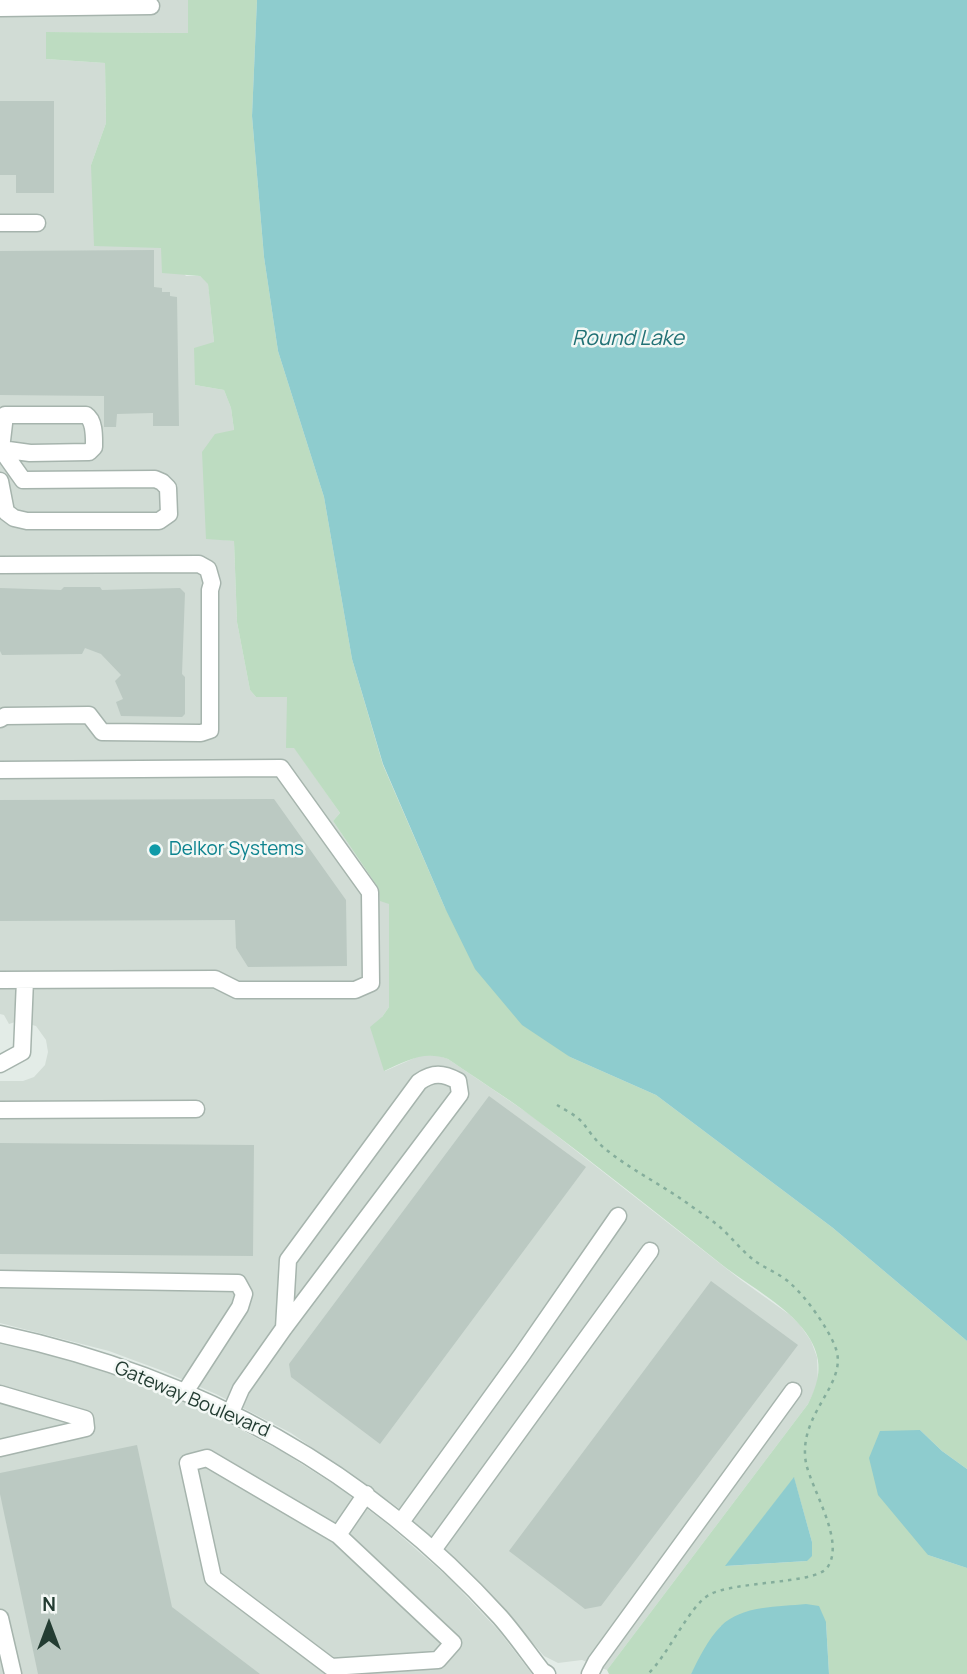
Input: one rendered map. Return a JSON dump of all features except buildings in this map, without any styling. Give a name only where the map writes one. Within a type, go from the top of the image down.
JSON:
[{"type":"street","points":[[0,8],[151,6]]},
{"type":"street","points":[[0,223],[37,223]]},
{"type":"street","points":[[0,481],[6,512],[27,521],[159,521],[169,514],[168,488],[156,479],[23,480],[1,450],[5,415],[90,417],[94,447],[89,452],[30,453],[1,450]]},
{"type":"street","points":[[0,565],[199,564],[208,569],[212,583],[210,730],[201,733],[102,732],[89,715],[5,716],[0,719]]},
{"type":"street","points":[[0,770],[281,768],[370,892],[371,983],[355,990],[237,990],[215,979],[0,980]]},
{"type":"street","points":[[0,1064],[22,1052],[25,980]]},
{"type":"street","points":[[231,1412],[241,1389],[284,1328],[460,1094],[458,1081],[445,1074],[437,1074],[429,1075],[419,1082],[288,1260],[284,1328]]},
{"type":"street","points":[[0,1110],[196,1109]]},
{"type":"street","points":[[401,1522],[522,1356],[618,1216]]},
{"type":"street","points":[[433,1550],[650,1251]]},
{"type":"street","points":[[0,1279],[238,1283],[244,1294],[240,1307],[185,1392]]},
{"type":"street","name":"Gateway Boulevard","points":[[0,1334],[91,1357],[185,1392],[231,1412],[291,1445],[366,1494],[433,1550],[501,1619],[547,1674]]},
{"type":"street","points":[[590,1674],[596,1662],[793,1391]]},
{"type":"street","points":[[0,1394],[85,1419],[86,1428],[0,1448]]},
{"type":"street","points":[[207,1458],[338,1535],[453,1643],[438,1660],[331,1668],[213,1578],[188,1463],[207,1458]]},
{"type":"street","points":[[338,1535],[366,1494]]},
{"type":"street","points":[[0,1618],[12,1674]]},
{"type":"path","points":[[556,1105],[582,1121],[602,1147],[719,1226],[754,1260],[791,1284],[821,1321],[836,1350],[837,1374],[810,1422],[805,1442],[807,1463],[829,1528],[833,1546],[832,1561],[824,1572],[812,1576],[756,1584],[709,1595],[698,1605],[659,1664],[648,1674]]},
{"type":"shaded area","points":[[0,0],[188,0],[189,33],[46,32],[46,59],[105,63],[106,123],[91,165],[186,276],[200,276],[208,283],[214,342],[195,385],[224,390],[231,408],[234,430],[206,538],[234,541],[237,622],[250,690],[256,697],[287,697],[294,747],[340,813],[333,821],[389,904],[390,998],[389,1007],[382,1017],[385,1071],[419,1056],[437,1055],[448,1059],[529,1114],[741,1280],[790,1315],[811,1341],[817,1357],[818,1384],[808,1404],[607,1670],[582,1660],[558,1663],[544,1656],[484,1587],[400,1509],[291,1433],[216,1394],[163,1371],[109,1351],[0,1323],[0,1081],[23,1081],[34,1077],[45,1065],[48,1052],[46,1040],[36,1026],[18,1021],[9,1024],[4,1015],[0,1014]]},
{"type":"shaded area","points":[[0,1344],[63,1358],[137,1382],[196,1406],[281,1451],[338,1487],[386,1523],[449,1578],[499,1631],[532,1674],[0,1674]]},
{"type":"green space","points":[[188,0],[257,0],[252,116],[264,257],[278,351],[324,497],[352,659],[383,765],[445,908],[570,1057],[656,1095],[833,1228],[967,1341],[967,1469],[942,1451],[920,1430],[928,1555],[967,1568],[967,1674],[829,1674],[826,1622],[721,1626],[691,1674],[609,1674],[607,1670],[808,1404],[817,1380],[817,1356],[802,1328],[781,1307],[721,1264],[521,1109],[448,1059],[423,1056],[384,1071],[370,1027],[389,1007],[389,904],[380,901],[379,889],[333,821],[340,813],[294,748],[286,748],[287,697],[256,697],[250,690],[237,622],[234,541],[206,539],[202,452],[215,434],[234,430],[231,408],[224,390],[195,385],[194,348],[214,342],[208,284],[200,276],[162,273],[161,248],[94,246],[91,165],[106,123],[105,63],[46,59],[46,32],[188,33]],"holes":[[[794,1478],[812,1542],[807,1561],[726,1566]]]},
{"type":"water","name":"Round Lake","points":[[257,0],[967,0],[967,1341],[833,1228],[656,1095],[570,1057],[522,1025],[475,969],[445,908],[383,764],[352,659],[324,497],[278,351],[264,257],[252,116]]},
{"type":"water","points":[[920,1430],[942,1451],[967,1469],[967,1568],[928,1555],[878,1495],[869,1458],[880,1431]]},
{"type":"water","points":[[794,1477],[812,1542],[812,1556],[807,1561],[725,1566]]},
{"type":"water","points":[[806,1604],[819,1606],[826,1622],[829,1674],[691,1674],[712,1637],[730,1619],[761,1608]]},
{"type":"place","name":"Delkor Systems","points":[[155,850]]}]
